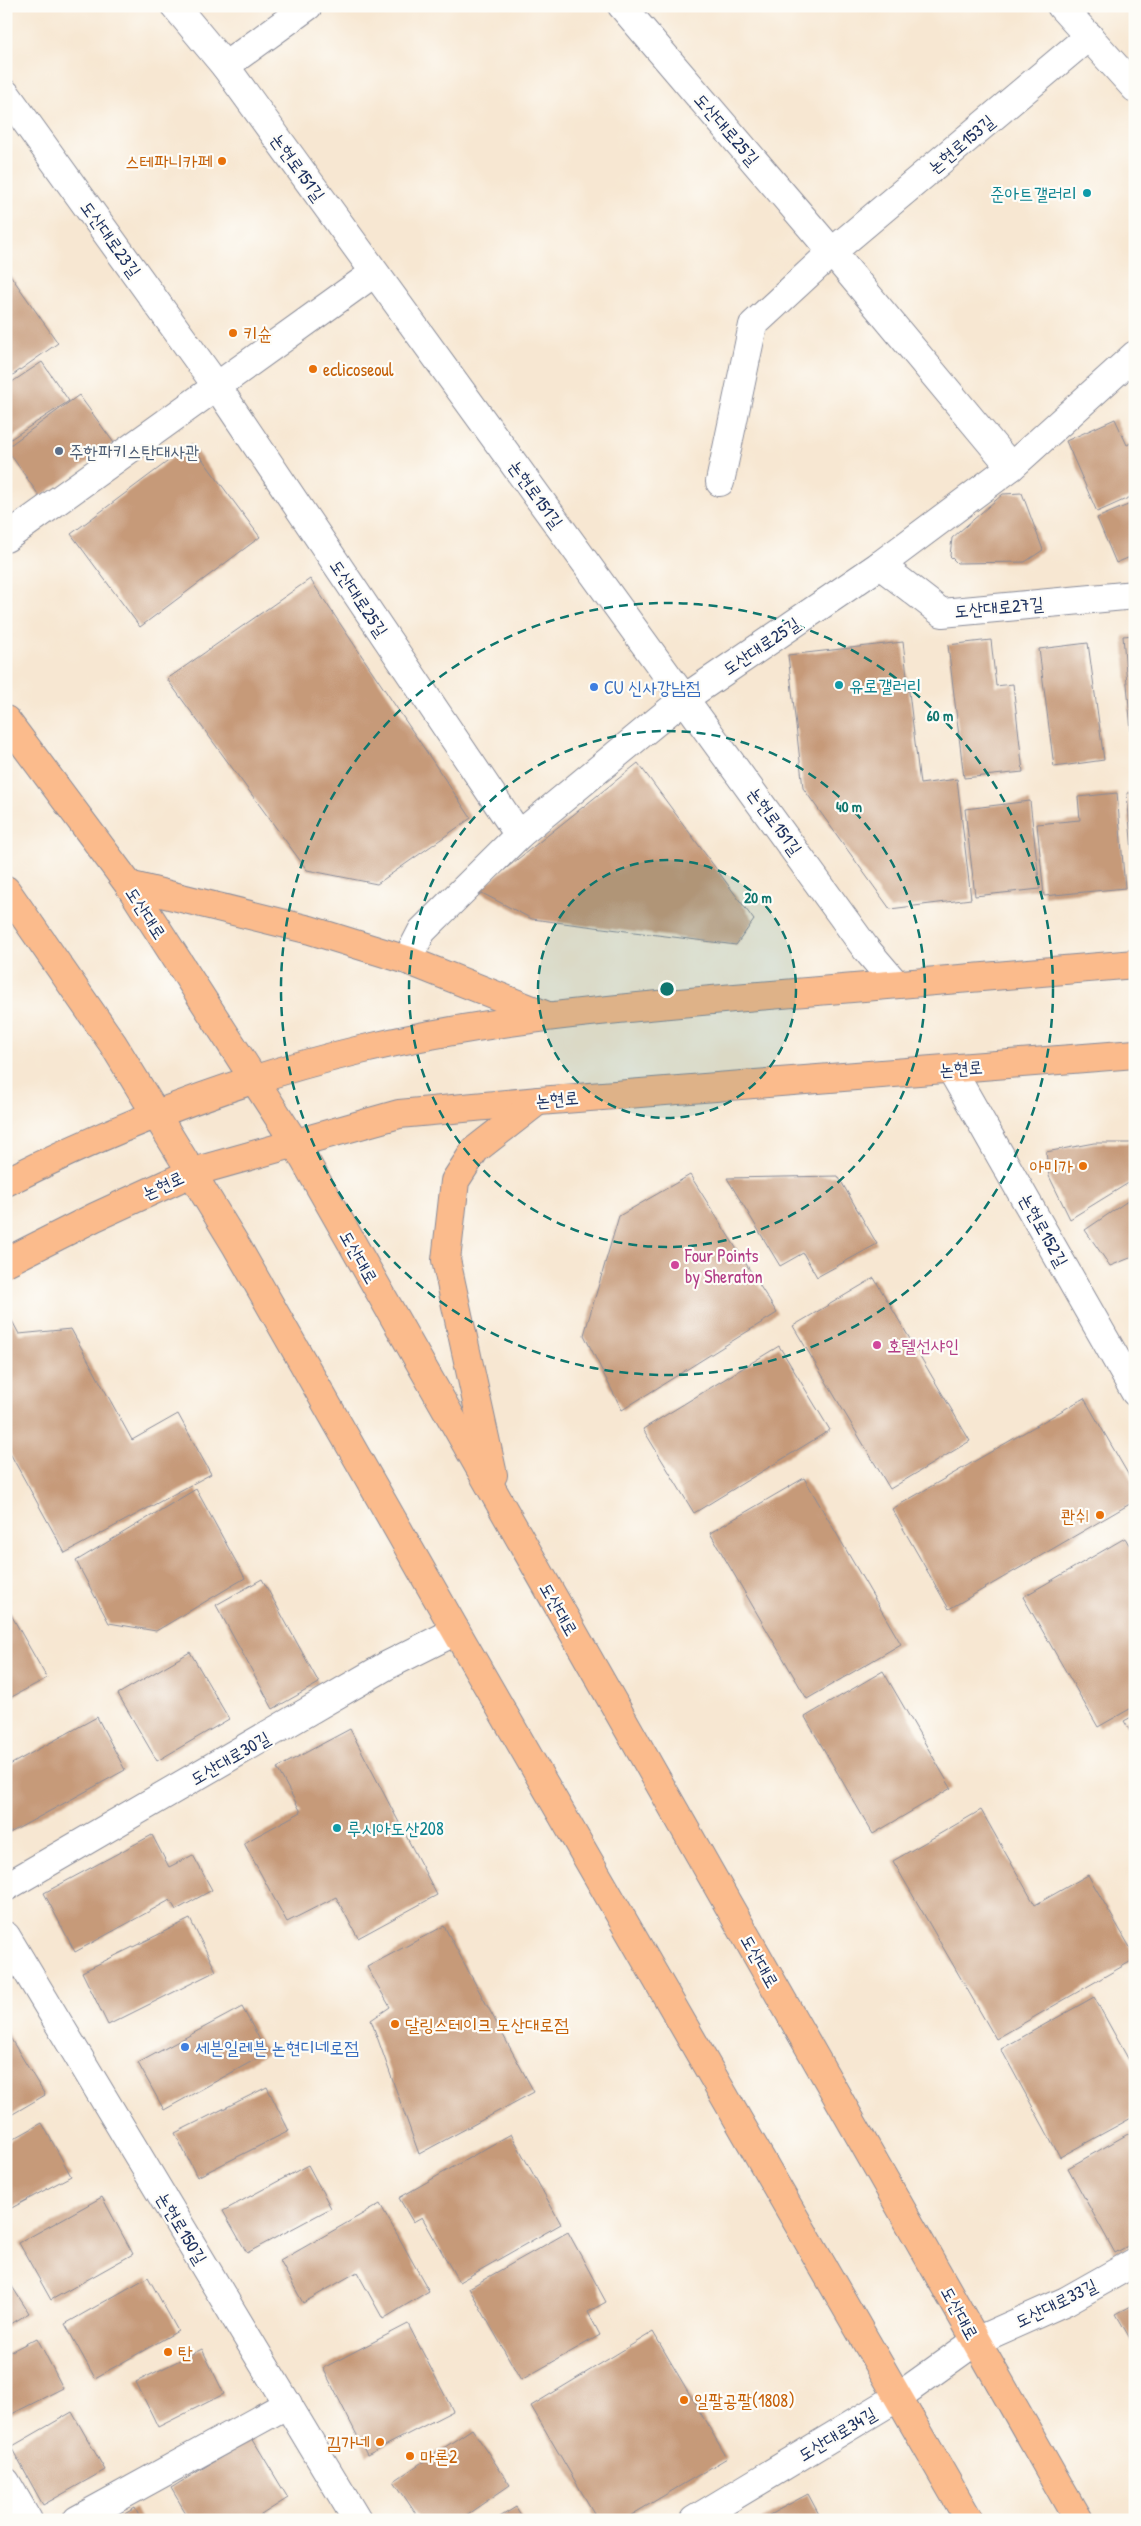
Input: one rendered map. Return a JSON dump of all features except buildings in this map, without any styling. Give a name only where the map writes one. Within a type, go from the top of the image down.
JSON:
[{"type":"main road","name":"도산대로","points":[[6,720],[129,885],[295,1143],[1078,2520]]},
{"type":"main road","points":[[129,885],[310,930],[407,960],[545,1015]]},
{"type":"main road","points":[[6,890],[114,1044],[193,1172],[969,2520]]},
{"type":"main road","points":[[6,1182],[62,1153],[157,1114],[253,1079],[361,1049],[545,1015],[1135,964]]},
{"type":"main road","name":"논현로","points":[[6,1262],[95,1216],[193,1172],[399,1114],[538,1101],[1135,1054]]},
{"type":"main road","points":[[499,1504],[446,1260],[455,1181],[475,1150],[538,1101]]},
{"type":"street","name":"논현로151길","points":[[175,6],[225,66],[866,948],[895,984]]},
{"type":"street","points":[[225,66],[308,6]]},
{"type":"street","name":"도산대로25길","points":[[622,6],[832,252],[1011,467]]},
{"type":"street","points":[[1061,6],[1135,88]]},
{"type":"street","name":"논현로153길","points":[[832,252],[1090,36]]},
{"type":"street","name":"도산대로23길","points":[[6,94],[216,385]]},
{"type":"street","points":[[720,482],[754,325],[832,252]]},
{"type":"street","points":[[6,538],[374,273]]},
{"type":"street","name":"도산대로25길","points":[[407,960],[422,931],[518,835],[685,698],[880,565],[1011,467],[1135,355]]},
{"type":"street","name":"도산대로25길","points":[[216,385],[518,835]]},
{"type":"street","name":"도산대로27길","points":[[880,565],[942,612],[1135,595]]},
{"type":"street","name":"논현로152길","points":[[951,1069],[1135,1392]]},
{"type":"street","name":"도산대로30길","points":[[6,1887],[386,1666],[456,1631]]},
{"type":"street","name":"논현로150길","points":[[6,1936],[357,2520]]},
{"type":"street","name":"도산대로33길","points":[[976,2341],[1066,2301],[1135,2262]]},
{"type":"street","name":"도산대로34길","points":[[694,2520],[898,2397],[976,2341]]},
{"type":"street","points":[[77,2520],[288,2404]]},
{"type":"street","points":[[6,2482],[28,2520]]},
{"type":"place","name":"스테파니카페","points":[[222,161]]},
{"type":"place","name":"준아트갤러리","points":[[1087,193]]},
{"type":"place","name":"키슌","points":[[233,333]]},
{"type":"place","name":"eclicoseoul","points":[[313,369]]},
{"type":"place","name":"주한파키스탄대사관","points":[[59,451]]},
{"type":"place","name":"유로갤러리","points":[[839,685]]},
{"type":"place","name":"CU 신사강남점","points":[[594,687]]},
{"type":"place","name":"아미가","points":[[1083,1166]]},
{"type":"place","name":"Four Points by Sheraton","points":[[675,1265]]},
{"type":"place","name":"호텔선샤인","points":[[877,1345]]},
{"type":"place","name":"콴쉬","points":[[1100,1515]]},
{"type":"place","name":"루시아도산208","points":[[337,1828]]},
{"type":"place","name":"달링스테이크 도산대로점","points":[[395,2024]]},
{"type":"place","name":"세븐일레븐 논현디네로점","points":[[185,2047]]},
{"type":"place","name":"탄","points":[[168,2352]]},
{"type":"place","name":"일팔공팔(1808)","points":[[684,2400]]},
{"type":"place","name":"김가네","points":[[380,2442]]},
{"type":"place","name":"마론2","points":[[410,2456]]}]
